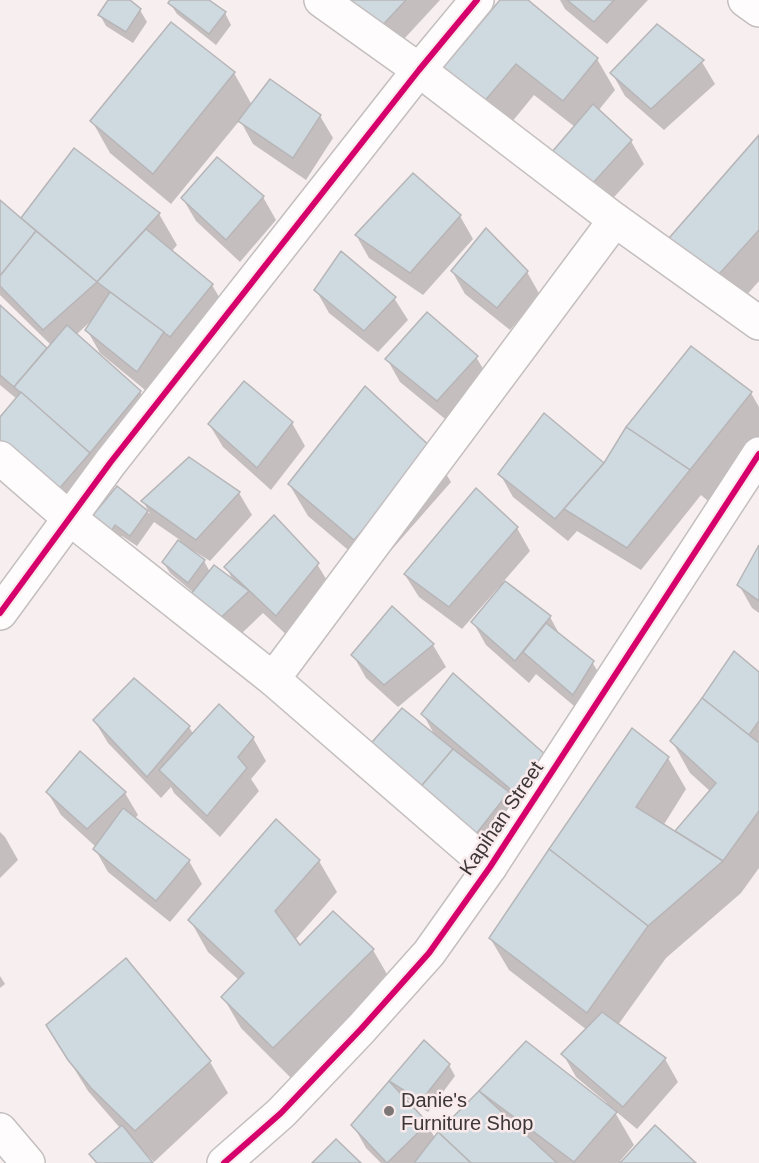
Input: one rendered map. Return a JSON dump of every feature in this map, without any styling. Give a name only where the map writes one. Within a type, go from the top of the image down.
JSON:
[{"type":"street","points":[[321,0],[419,70],[615,220],[759,323]]},
{"type":"street","points":[[0,613],[68,517],[419,70],[477,0]]},
{"type":"street","points":[[745,0],[759,10]]},
{"type":"street","points":[[273,679],[615,220]]},
{"type":"street","name":"Kapihan Street","points":[[224,1163],[281,1113],[429,953],[490,867],[759,454]]},
{"type":"street","points":[[0,458],[68,517],[273,679],[490,867]]},
{"type":"street","points":[[0,1130],[28,1163]]},
{"type":"building","points":[[108,0],[130,0],[141,9],[126,32],[98,15]]},
{"type":"building","points":[[170,0],[209,0],[226,12],[209,34],[168,3]]},
{"type":"building","points":[[345,0],[406,0],[378,30]]},
{"type":"building","points":[[500,0],[528,0],[598,58],[563,101],[516,64],[483,103],[441,70]]},
{"type":"building","points":[[567,0],[614,0],[594,22]]},
{"type":"building","points":[[171,22],[235,72],[153,174],[90,121]]},
{"type":"building","points":[[657,24],[704,60],[651,109],[610,73]]},
{"type":"building","points":[[270,79],[321,115],[293,158],[238,121]]},
{"type":"building","points":[[593,104],[632,140],[592,184],[552,152]]},
{"type":"building","points":[[759,135],[759,230],[710,284],[663,245]]},
{"type":"building","points":[[74,148],[160,213],[97,282],[21,218]]},
{"type":"building","points":[[217,157],[264,196],[226,240],[181,198]]},
{"type":"building","points":[[413,173],[461,215],[410,273],[355,235]]},
{"type":"building","points":[[0,200],[36,231],[0,276]]},
{"type":"building","points":[[486,228],[528,271],[497,308],[451,271]]},
{"type":"building","points":[[146,229],[213,284],[170,337],[97,282]]},
{"type":"building","points":[[36,231],[97,282],[43,330],[0,286],[0,276]]},
{"type":"building","points":[[341,251],[396,297],[364,331],[314,290]]},
{"type":"building","points":[[110,292],[164,332],[137,372],[85,330]]},
{"type":"building","points":[[0,305],[47,348],[14,387],[0,375]]},
{"type":"building","points":[[427,312],[478,356],[437,401],[385,359]]},
{"type":"building","points":[[67,325],[141,391],[90,453],[14,387]]},
{"type":"building","points":[[691,346],[752,392],[690,470],[626,427]]},
{"type":"building","points":[[244,381],[293,422],[257,468],[208,424]]},
{"type":"building","points":[[365,386],[434,450],[354,540],[288,484]]},
{"type":"building","points":[[21,392],[90,453],[58,490],[0,446],[0,417]]},
{"type":"building","points":[[544,413],[604,463],[555,519],[498,474]]},
{"type":"building","points":[[626,427],[690,470],[627,548],[564,509],[604,463]]},
{"type":"building","points":[[189,457],[240,492],[196,540],[141,501]]},
{"type":"building","points":[[117,486],[148,511],[130,536],[115,525],[108,536],[89,520]]},
{"type":"building","points":[[476,488],[518,527],[449,607],[404,574]]},
{"type":"building","points":[[274,515],[319,563],[276,616],[224,567]]},
{"type":"building","points":[[178,540],[205,560],[188,583],[162,562]]},
{"type":"building","points":[[759,545],[759,601],[737,585]]},
{"type":"building","points":[[214,565],[249,591],[211,627],[183,604]]},
{"type":"building","points":[[505,581],[551,616],[515,661],[471,622]]},
{"type":"building","points":[[392,606],[434,644],[384,685],[351,655]]},
{"type":"building","points":[[546,623],[594,661],[573,695],[523,652]]},
{"type":"building","points":[[734,651],[759,672],[759,721],[749,735],[702,698]]},
{"type":"building","points":[[453,673],[547,756],[515,793],[421,714]]},
{"type":"building","points":[[134,678],[190,726],[147,777],[93,720]]},
{"type":"building","points":[[702,698],[759,743],[759,811],[723,861],[675,831],[716,783],[670,741]]},
{"type":"building","points":[[219,704],[254,737],[238,757],[247,768],[207,816],[159,770]]},
{"type":"building","points":[[402,708],[453,749],[418,790],[366,749]]},
{"type":"building","points":[[632,728],[669,757],[636,807],[723,861],[648,926],[549,849]]},
{"type":"building","points":[[453,749],[509,792],[469,843],[418,790]]},
{"type":"building","points":[[80,751],[126,792],[87,829],[46,792]]},
{"type":"building","points":[[123,808],[190,860],[156,901],[93,849]]},
{"type":"building","points":[[276,819],[320,860],[275,911],[300,945],[333,911],[374,949],[273,1048],[221,997],[244,973],[188,920]]},
{"type":"building","points":[[549,849],[648,926],[587,1013],[489,938]]},
{"type":"building","points":[[126,958],[211,1061],[135,1131],[91,1088],[68,1060],[46,1025]]},
{"type":"building","points":[[602,1012],[666,1058],[623,1107],[561,1054]]},
{"type":"building","points":[[424,1040],[450,1064],[421,1101],[389,1081]]},
{"type":"building","points":[[526,1041],[617,1112],[574,1162],[479,1091]]},
{"type":"building","points":[[389,1081],[428,1123],[387,1163],[351,1125]]},
{"type":"building","points":[[479,1091],[557,1163],[471,1163],[438,1132]]},
{"type":"building","points":[[122,1125],[153,1163],[97,1163],[89,1154]]},
{"type":"building","points":[[655,1125],[696,1163],[620,1163]]},
{"type":"building","points":[[438,1132],[471,1163],[414,1163]]},
{"type":"building","points":[[336,1139],[361,1163],[312,1163]]},
{"type":"cycle path","points":[[0,613],[110,463],[419,70],[477,0]]},
{"type":"cycle path","points":[[224,1163],[281,1113],[429,953],[490,867],[759,454]]},
{"type":"place","name":"Danie's Furniture Shop","points":[[389,1111]]}]
